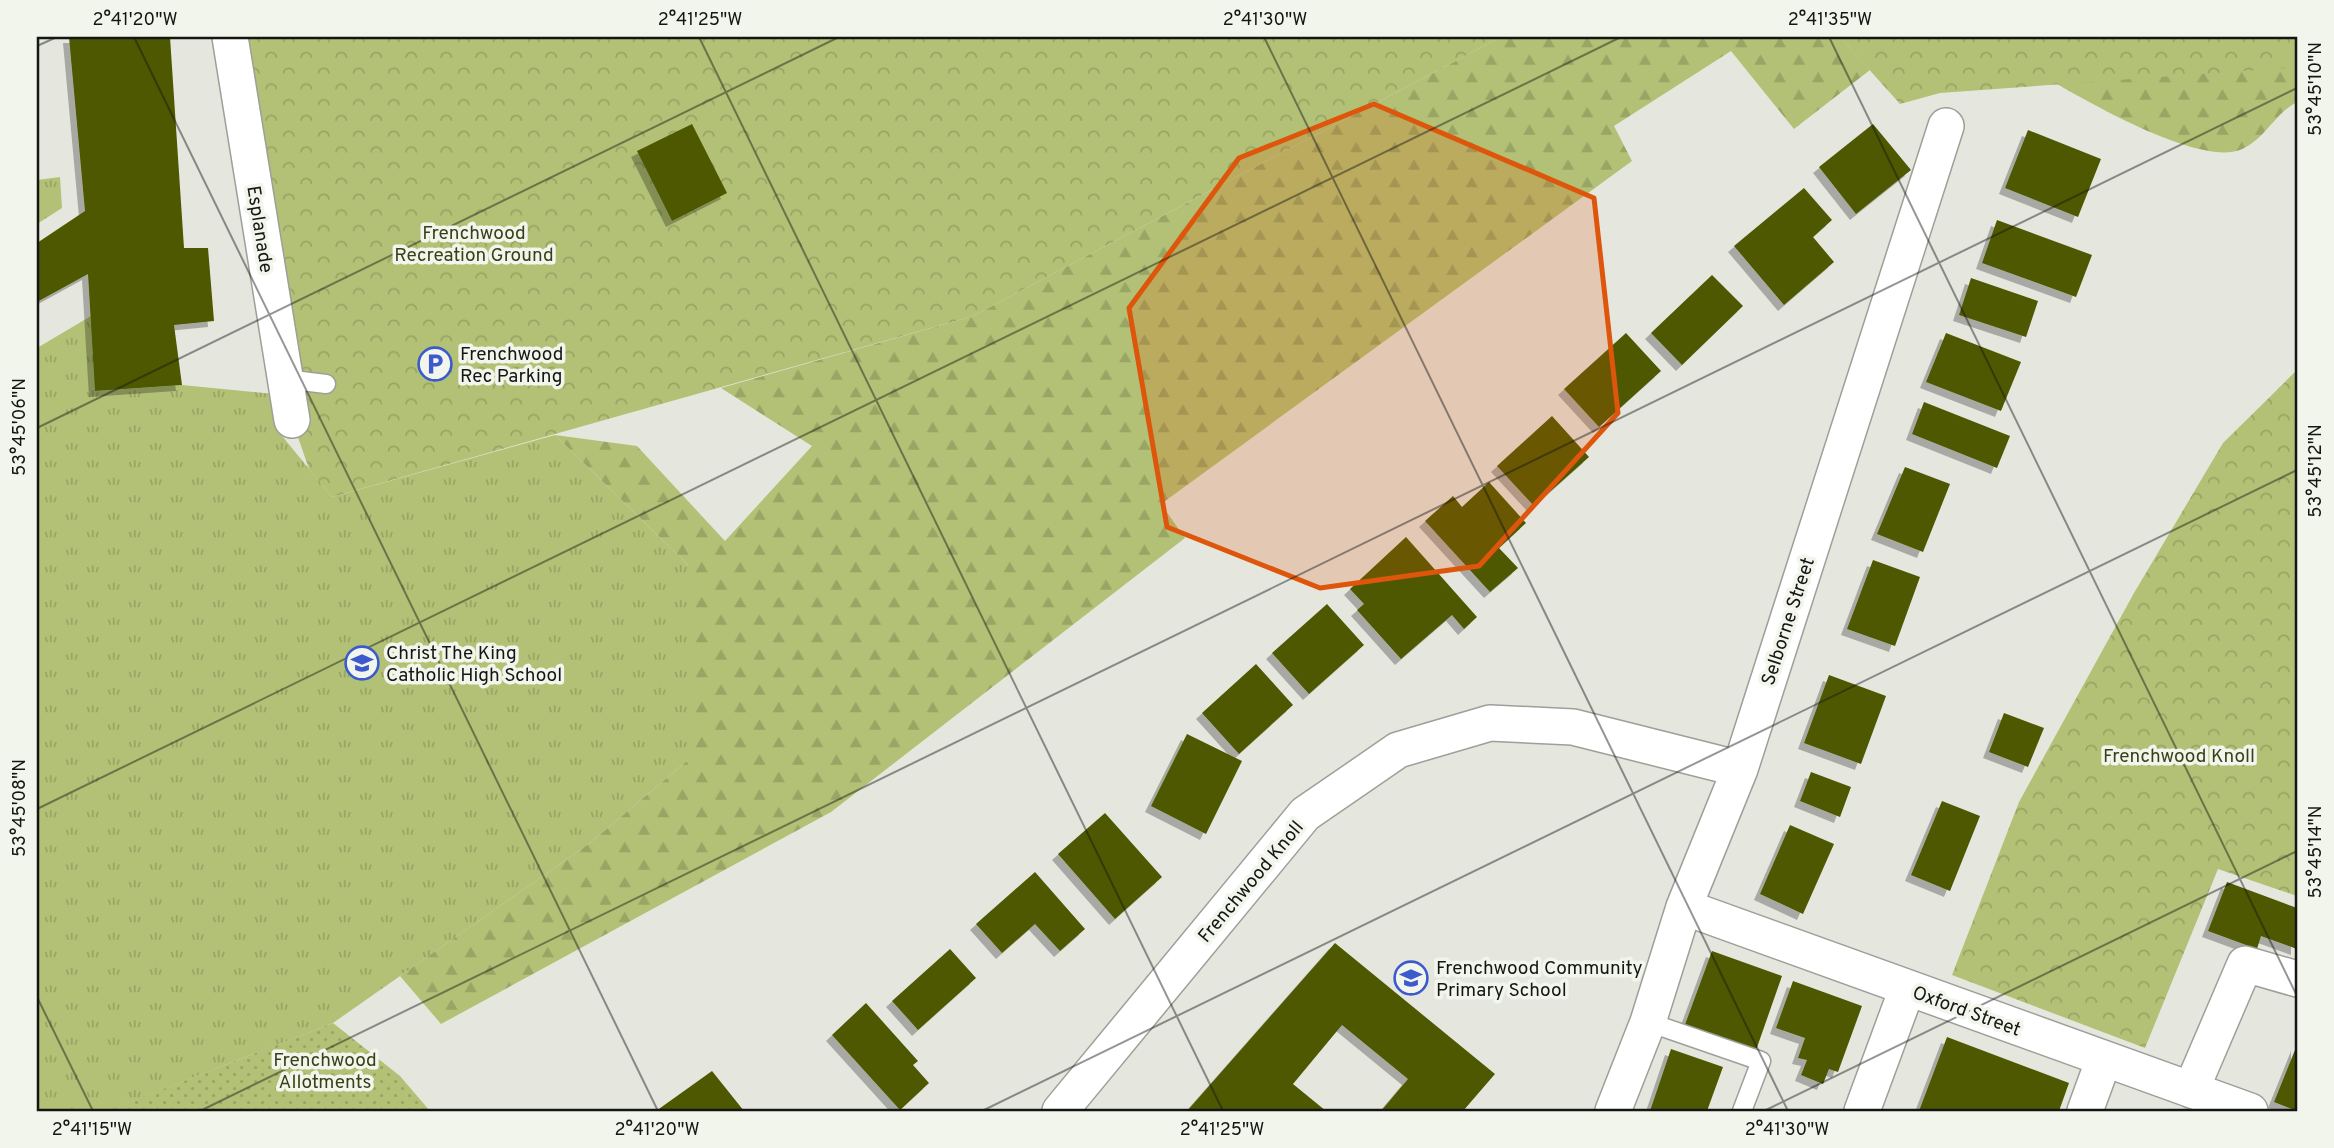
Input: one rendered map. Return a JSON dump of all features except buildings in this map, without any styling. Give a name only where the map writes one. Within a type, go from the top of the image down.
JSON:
[{"type":"street","name":"Esplanade","points":[[230,37],[292,420]]},
{"type":"street","name":"Selborne Street","points":[[1613,1111],[1648,1022],[1684,907],[1740,769],[1946,126]]},
{"type":"street","name":"Frenchwood Knoll","points":[[1060,1111],[1305,814],[1398,750],[1490,723],[1573,727],[1740,769]]},
{"type":"street","name":"Oxford Street","points":[[1684,907],[2250,1111]]},
{"type":"street","points":[[2191,1090],[2245,964],[2297,979]]},
{"type":"street","points":[[1862,1111],[1907,989]]},
{"type":"street","points":[[2085,1111],[2104,1059]]},
{"type":"lane","points":[[285,379],[326,384]]},
{"type":"lane","points":[[1648,1022],[1761,1061],[1742,1111]]},
{"type":"highlighted area","points":[[1374,104],[1594,198],[1618,413],[1479,566],[1320,588],[1167,527],[1129,308],[1239,158]]},
{"type":"green space","name":"Frenchwood Recreation Ground","points":[[234,37],[1501,37],[973,316],[332,497],[309,469],[292,420]]},
{"type":"green space","points":[[1501,37],[1840,37],[1870,70],[1794,129],[1731,51],[1614,126],[1632,161],[1161,504],[1185,538],[831,812],[441,1024],[400,976],[590,843],[688,760],[688,565],[555,435],[637,446],[725,541],[812,446],[721,388],[973,316]]},
{"type":"green space","points":[[1840,37],[2297,37],[2297,67],[1940,93],[1900,104]]},
{"type":"green space","points":[[2297,37],[2297,102],[2249,146],[2240,150],[2220,152],[2168,139],[2138,127],[2040,74]]},
{"type":"green space","points":[[60,177],[62,208],[37,224],[37,180]]},
{"type":"green space","name":"Christ The King Catholic High School","points":[[91,316],[96,391],[182,385],[274,394],[278,431],[332,497],[555,435],[688,565],[688,760],[590,843],[333,1023],[108,1111],[37,1111],[37,348]]},
{"type":"green space","name":"Frenchwood Knoll","points":[[2297,370],[2297,896],[2218,869],[2145,1048],[1952,975],[2019,802],[2134,593],[2223,443]]},
{"type":"green space","name":"Frenchwood Allotments","points":[[333,1023],[400,1076],[430,1111],[107,1111]]},
{"type":"place","name":"Frenchwood Rec Parking","points":[[435,364]]},
{"type":"place","name":"Christ The King Catholic High School","points":[[362,663]]},
{"type":"place","name":"Frenchwood Community Primary School","points":[[1411,978]]}]
